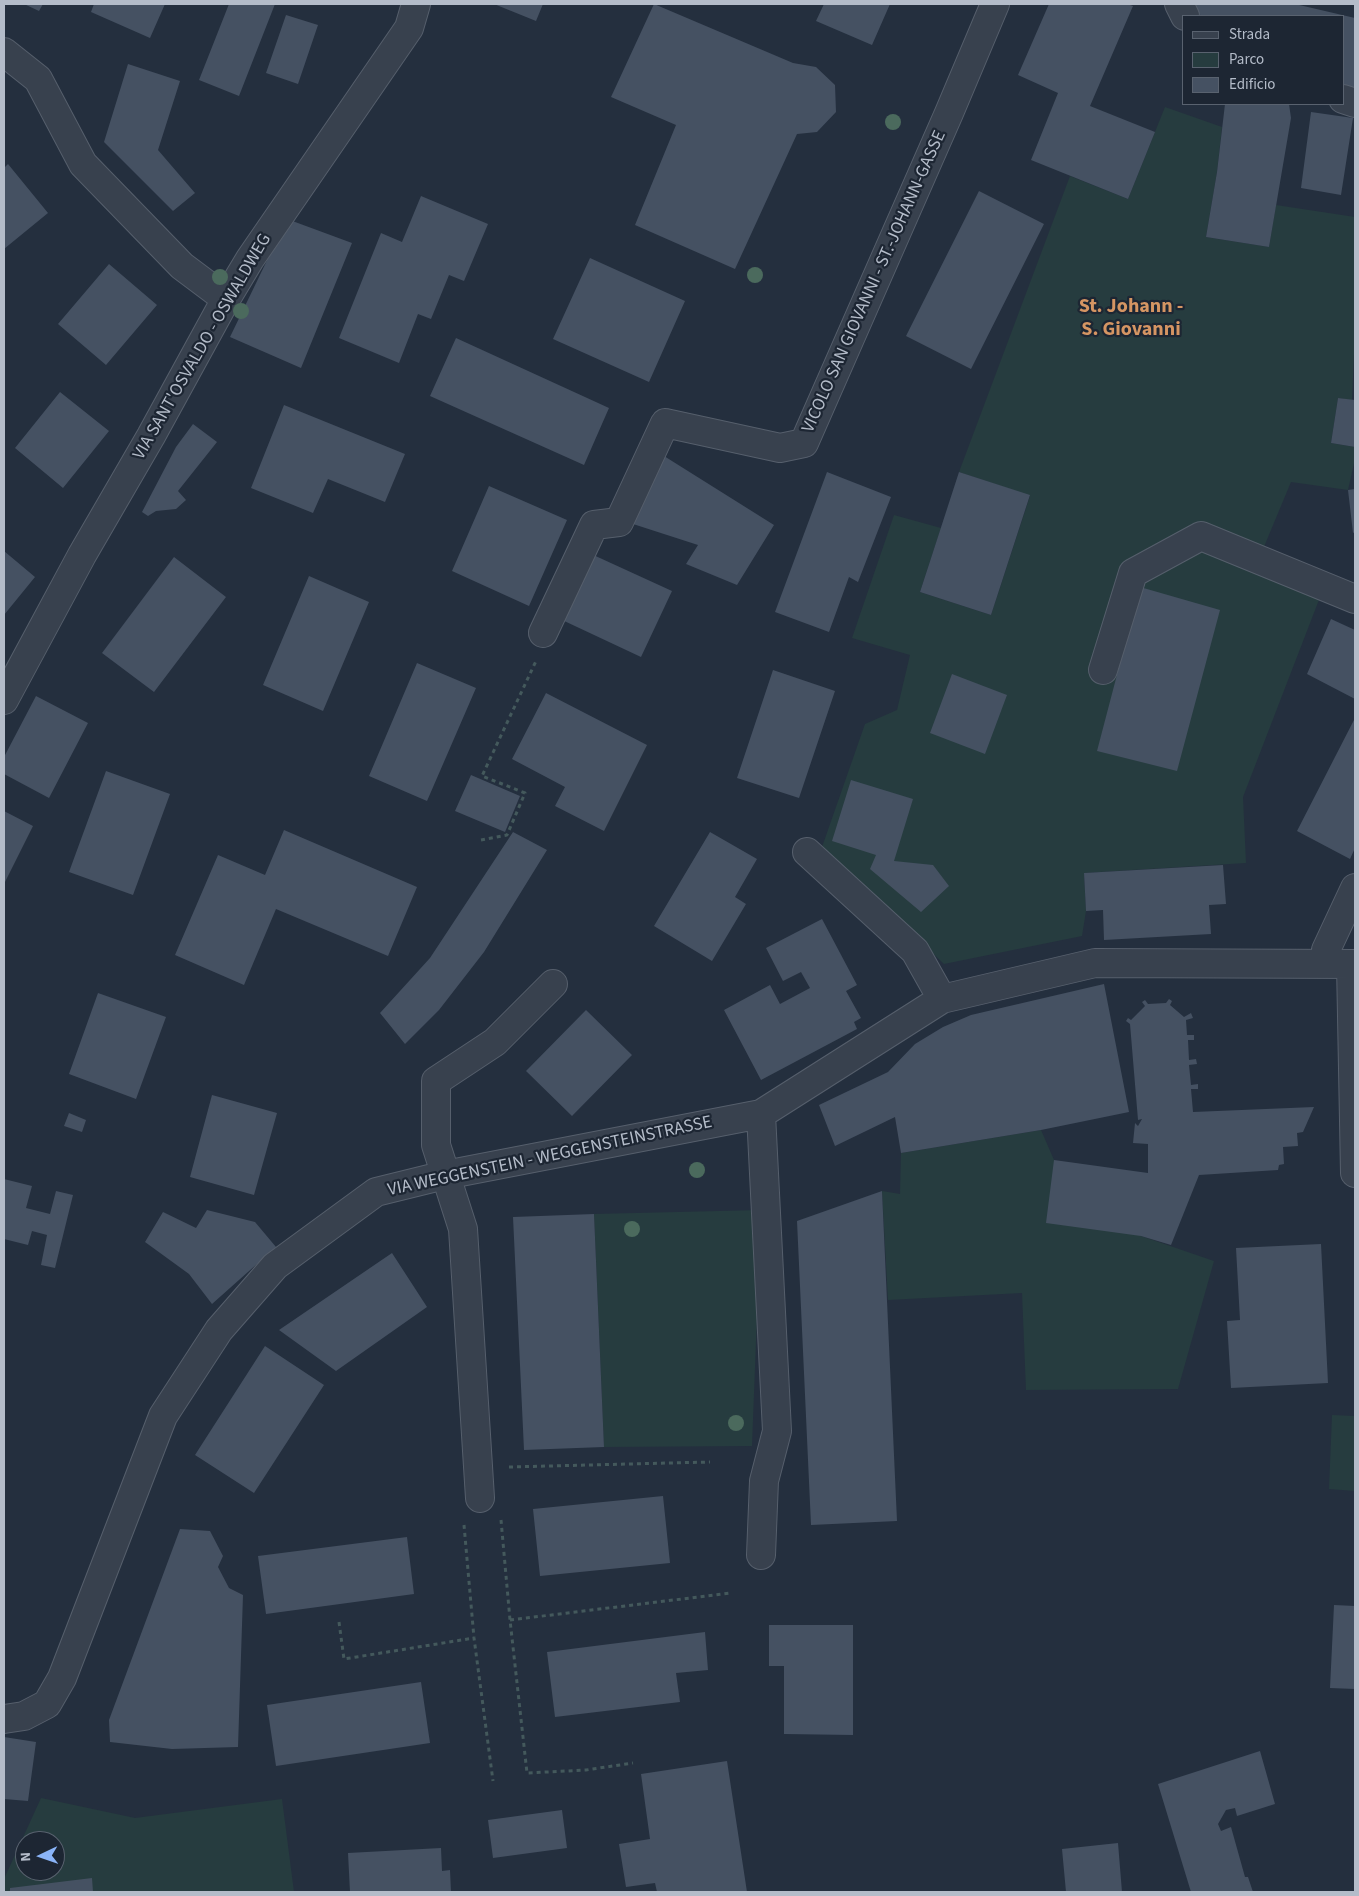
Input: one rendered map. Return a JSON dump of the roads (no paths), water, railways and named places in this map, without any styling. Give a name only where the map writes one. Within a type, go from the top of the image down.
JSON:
[{"type":"street","name":"VIA SANT'OSVALDO - OSWALDWEG","points":[[4,700],[82,556],[151,436],[226,299],[250,259],[409,28],[416,4]]},
{"type":"street","name":"VICOLO SAN GIOVANNI - ST.-JOHANN-GASSE","points":[[543,633],[594,525],[619,522],[665,424],[780,448],[804,443],[995,4]]},
{"type":"street","points":[[1178,4],[1184,15]]},
{"type":"street","points":[[4,52],[38,79],[83,164],[182,266],[226,299]]},
{"type":"street","points":[[1104,670],[1133,574],[1201,536],[1355,599]]},
{"type":"street","points":[[807,852],[915,951],[942,999]]},
{"type":"street","points":[[1355,888],[1326,950],[1344,964],[1355,1173]]},
{"type":"street","name":"VIA WEGGENSTEIN - WEGGENSTEINSTRASSE","points":[[4,1719],[24,1716],[46,1704],[62,1678],[163,1416],[219,1330],[275,1266],[376,1192],[445,1175],[761,1114],[942,999],[1095,963],[1344,964]]},
{"type":"street","points":[[490,1507],[478,1468],[463,1229],[436,1145],[436,1081],[495,1042],[553,984]]},
{"type":"street","points":[[761,1114],[777,1431],[764,1482],[761,1555]]},
{"type":"district","name":"St. Johann - S. Giovanni","points":[[1131,320]]}]
